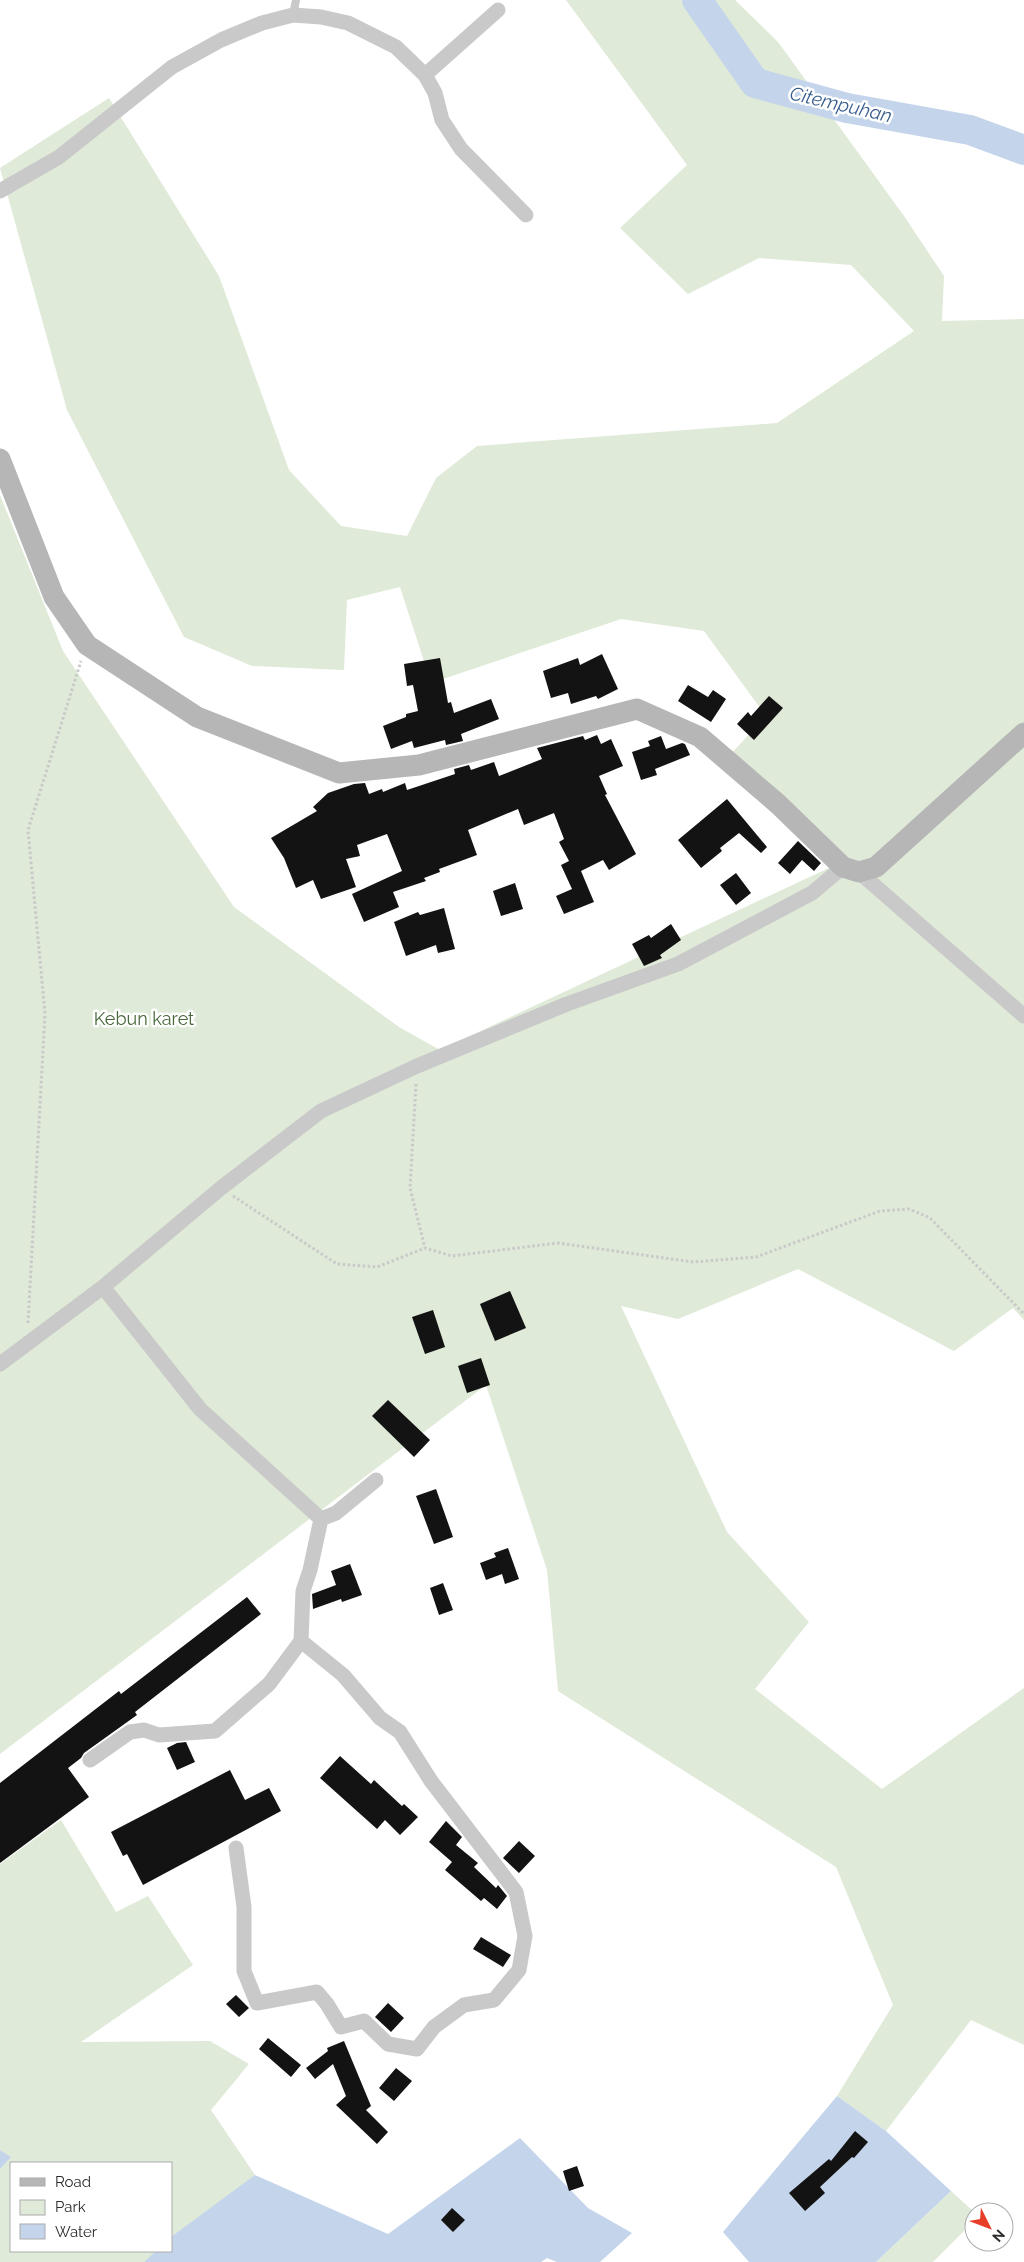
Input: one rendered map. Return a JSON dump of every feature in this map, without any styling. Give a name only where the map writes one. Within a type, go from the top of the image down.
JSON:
[{"type":"main road","points":[[0,459],[54,597],[87,645],[196,717],[339,773],[419,765],[637,709],[700,737],[851,870],[876,867],[1024,733]]},
{"type":"street","points":[[0,190],[59,157],[172,67],[294,7],[321,17],[348,23],[396,47],[425,75],[435,93],[442,120],[461,149],[526,215]]},
{"type":"street","points":[[425,75],[498,10]]},
{"type":"street","points":[[0,1364],[102,1287],[221,1188],[321,1111],[417,1066],[567,1004],[678,964],[812,893],[851,870],[1024,1016]]},
{"type":"street","points":[[102,1287],[200,1409],[321,1519]]},
{"type":"street","points":[[321,1519],[336,1513],[376,1480]]},
{"type":"street","points":[[90,1760],[130,1732],[144,1730],[159,1735],[215,1730],[269,1684],[301,1641],[303,1591],[310,1570],[321,1519]]},
{"type":"street","points":[[236,1848],[244,1907],[244,1971],[257,2003],[317,1992],[341,2027],[364,2021],[388,2044],[417,2049],[434,2027],[464,2005],[494,2000],[519,1970],[525,1936],[516,1892],[431,1781],[400,1732],[380,1718],[343,1675],[301,1641]]},
{"type":"path","points":[[27,1343],[45,1014],[28,830],[87,645]]},
{"type":"path","points":[[417,1066],[410,1188],[425,1248]]},
{"type":"path","points":[[221,1188],[337,1264],[377,1267],[425,1248],[452,1256],[558,1243],[693,1262],[756,1257],[880,1211],[909,1209],[930,1218],[1024,1314]]},
{"type":"green space","name":"Kebun karet","points":[[566,0],[735,0],[778,42],[904,216],[944,276],[942,321],[1024,319],[1024,1320],[1013,1308],[954,1351],[798,1269],[678,1319],[621,1306],[727,1532],[809,1622],[755,1689],[882,1789],[1024,1688],[1024,2045],[971,2020],[886,2131],[837,2096],[893,2005],[836,1867],[558,1691],[547,1570],[486,1385],[0,1754],[0,495],[63,651],[234,907],[399,1027],[440,1050],[848,859],[729,756],[766,716],[704,631],[621,619],[431,683],[400,587],[347,600],[344,670],[252,666],[184,637],[67,410],[0,168],[109,98],[219,276],[289,470],[341,526],[407,536],[436,478],[477,446],[777,423],[914,331],[851,265],[759,258],[688,294],[620,228],[687,165]]},
{"type":"green space","points":[[61,1820],[116,1912],[148,1896],[193,1965],[81,2042],[210,2041],[249,2064],[211,2110],[255,2175],[172,2242],[172,2162],[10,2162],[10,2252],[161,2252],[149,2262],[0,2262],[0,2169],[10,2157],[0,2150],[0,1864]]},
{"type":"green space","points":[[951,2191],[964,2203],[964,2231],[933,2262],[876,2262]]},
{"type":"water","points":[[837,2096],[886,2131],[951,2191],[876,2262],[749,2262],[723,2232]]},
{"type":"water","points":[[520,2138],[588,2208],[632,2233],[600,2262],[557,2262],[547,2258],[541,2262],[144,2262],[155,2252],[172,2252],[172,2236],[255,2175],[388,2234]]},
{"type":"water","points":[[0,2150],[11,2157],[0,2169]]},
{"type":"building","points":[[602,654],[618,689],[598,699],[596,696],[571,704],[568,693],[551,698],[543,671],[578,658],[580,665]]},
{"type":"building","points":[[440,658],[448,703],[451,702],[454,713],[491,699],[499,719],[461,734],[463,741],[446,745],[445,740],[414,748],[412,741],[391,749],[383,726],[406,717],[406,714],[418,711],[413,685],[407,686],[404,664]]},
{"type":"building","points":[[688,685],[708,697],[713,690],[726,699],[711,722],[678,701]]},
{"type":"building","points":[[769,696],[783,708],[754,740],[737,724],[748,712],[751,716]]},
{"type":"building","points":[[597,735],[601,744],[611,739],[623,766],[599,776],[607,794],[605,795],[636,854],[609,870],[603,860],[581,871],[594,902],[564,914],[556,896],[572,889],[561,865],[569,861],[559,842],[564,839],[554,813],[524,825],[518,809],[468,830],[477,855],[439,869],[440,872],[424,878],[426,881],[393,892],[399,907],[364,922],[352,894],[402,871],[387,834],[357,845],[360,856],[346,859],[356,887],[321,899],[313,880],[296,888],[284,858],[271,838],[317,811],[313,807],[328,793],[354,784],[365,783],[369,794],[382,789],[383,792],[405,783],[407,790],[455,774],[454,769],[469,765],[471,770],[494,762],[499,776],[542,759],[537,748],[583,736],[585,740]]},
{"type":"building","points":[[661,736],[666,749],[682,743],[685,744],[690,755],[655,769],[657,775],[641,780],[632,752],[650,746],[648,741]]},
{"type":"building","points":[[727,799],[767,847],[761,853],[739,833],[720,848],[722,851],[701,868],[678,840]]},
{"type":"building","points":[[798,841],[821,863],[814,871],[802,860],[790,874],[778,863]]},
{"type":"building","points":[[736,873],[751,893],[736,905],[720,885]]},
{"type":"building","points":[[515,883],[523,909],[501,916],[493,891]]},
{"type":"building","points":[[444,908],[455,949],[438,953],[436,945],[406,956],[394,922],[418,912],[420,915]]},
{"type":"building","points":[[671,924],[681,940],[660,955],[662,958],[644,966],[632,944],[649,935],[651,938]]},
{"type":"building","points":[[510,1291],[526,1328],[495,1341],[480,1304]]},
{"type":"building","points":[[433,1310],[445,1347],[425,1354],[412,1317]]},
{"type":"building","points":[[481,1358],[490,1385],[467,1393],[458,1366]]},
{"type":"building","points":[[388,1400],[430,1440],[414,1457],[372,1416]]},
{"type":"building","points":[[436,1489],[453,1537],[434,1544],[416,1496]]},
{"type":"building","points":[[508,1548],[519,1579],[505,1584],[502,1574],[486,1580],[480,1563],[496,1557],[494,1553]]},
{"type":"building","points":[[350,1564],[362,1595],[342,1602],[341,1599],[313,1609],[312,1594],[336,1585],[331,1571]]},
{"type":"building","points":[[443,1583],[453,1610],[439,1615],[430,1588]]},
{"type":"building","points":[[247,1597],[261,1614],[135,1712],[137,1715],[84,1753],[81,1758],[68,1768],[89,1797],[0,1863],[0,1783],[119,1691],[121,1694]]},
{"type":"building","points":[[186,1742],[195,1762],[177,1770],[167,1748],[177,1743]]},
{"type":"building","points":[[340,1756],[371,1784],[374,1780],[402,1806],[404,1804],[418,1817],[400,1835],[385,1820],[377,1829],[320,1778]]},
{"type":"building","points":[[230,1770],[245,1800],[269,1788],[281,1811],[143,1885],[127,1854],[123,1856],[111,1832]]},
{"type":"building","points":[[446,1821],[462,1837],[456,1845],[478,1863],[474,1867],[496,1888],[498,1885],[507,1896],[497,1909],[484,1898],[481,1901],[445,1870],[452,1862],[429,1842]]},
{"type":"building","points":[[519,1841],[535,1856],[519,1873],[503,1858]]},
{"type":"building","points":[[481,1937],[511,1955],[503,1967],[473,1949]]},
{"type":"building","points":[[236,1995],[249,2008],[239,2017],[226,2004]]},
{"type":"building","points":[[388,2003],[404,2018],[391,2032],[375,2017]]},
{"type":"building","points":[[268,2038],[301,2065],[291,2077],[259,2049]]},
{"type":"building","points":[[344,2041],[371,2106],[366,2110],[388,2132],[377,2144],[336,2105],[346,2096],[333,2064],[315,2079],[306,2068],[328,2051],[327,2048]]},
{"type":"building","points":[[396,2068],[412,2081],[394,2101],[379,2088]]},
{"type":"building","points":[[855,2131],[868,2142],[854,2158],[852,2157],[820,2187],[825,2193],[805,2211],[789,2193],[829,2159],[831,2161]]},
{"type":"building","points":[[577,2166],[584,2186],[569,2191],[563,2171]]},
{"type":"building","points":[[452,2208],[465,2220],[453,2232],[441,2220]]},
{"type":"waterway","name":"Citempuhan","points":[[697,0],[755,83],[847,108],[970,130],[1024,150]]}]
